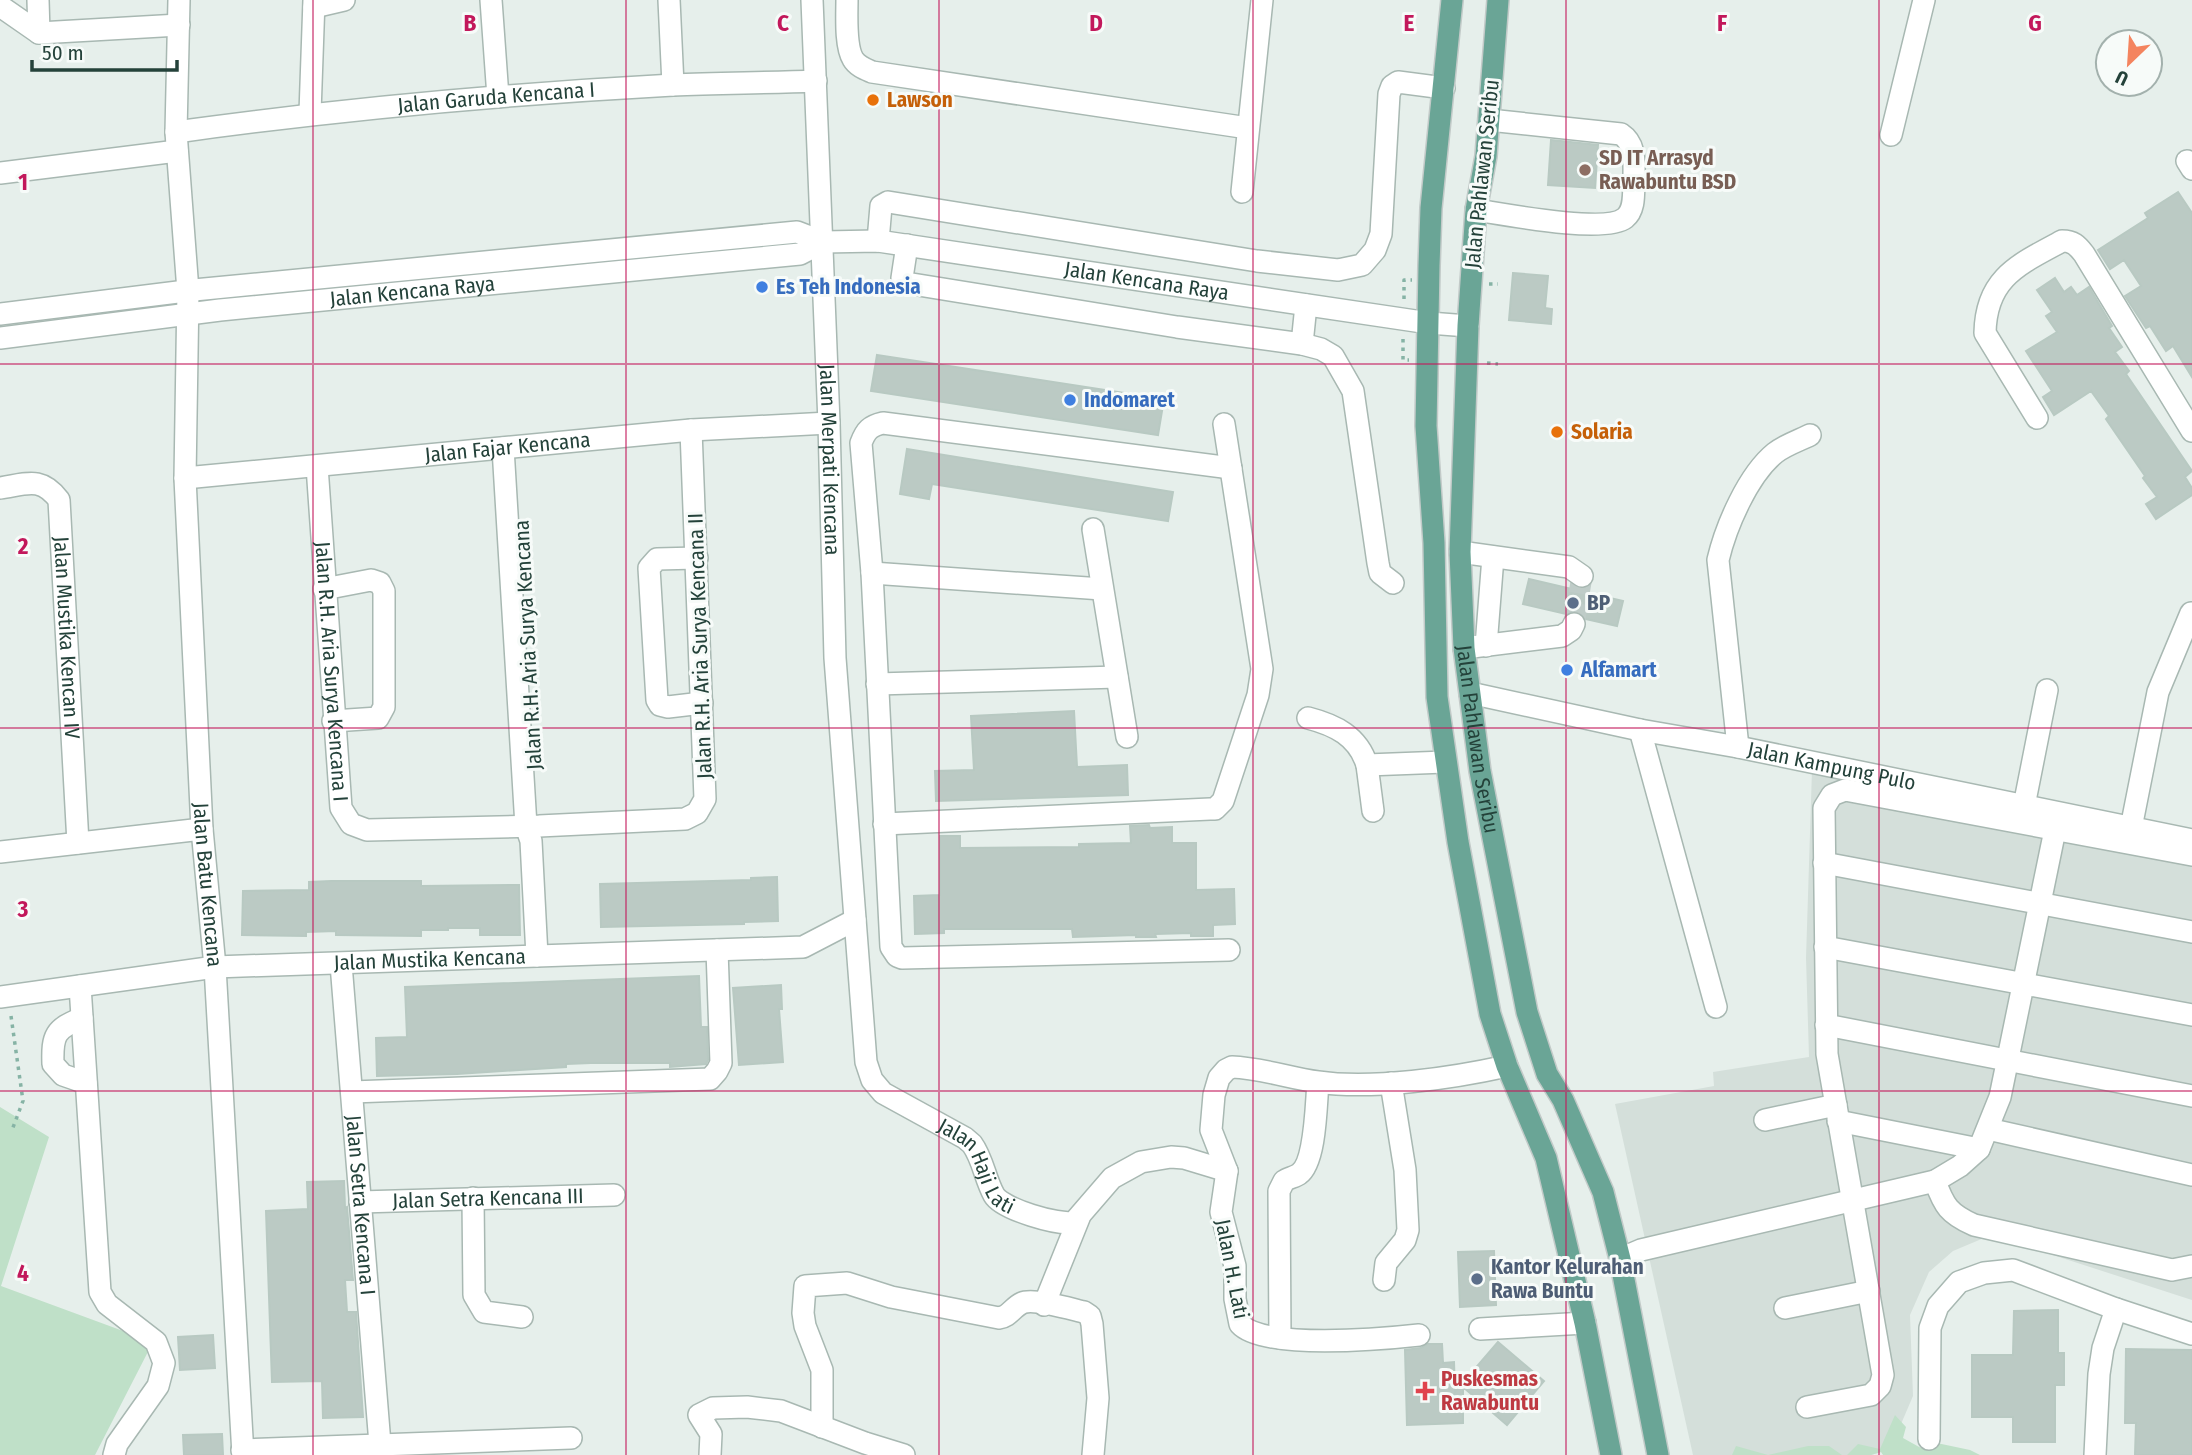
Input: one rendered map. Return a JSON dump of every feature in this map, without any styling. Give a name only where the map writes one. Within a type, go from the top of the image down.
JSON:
[{"type":"main road","name":"Jalan Pahlawan Seribu","points":[[1452,0],[1432,208],[1426,426],[1434,543],[1437,689],[1458,842],[1490,1014],[1507,1066],[1546,1158],[1585,1324],[1611,1455]]},
{"type":"main road","name":"Jalan Pahlawan Seribu","points":[[1499,0],[1486,156],[1476,210],[1468,326],[1460,552],[1464,648],[1480,771],[1515,955],[1538,1051],[1603,1192],[1620,1259],[1658,1455]]},
{"type":"main road","points":[[1480,958],[1494,949],[1506,950],[1515,955]]},
{"type":"street","points":[[38,0],[39,33]]},
{"type":"street","name":"Jalan Batu Kencana","points":[[179,0],[177,141],[188,291],[185,478],[202,829],[215,967],[242,1453]]},
{"type":"street","points":[[310,113],[314,4],[344,0]]},
{"type":"street","points":[[491,0],[498,97]]},
{"type":"street","points":[[669,0],[673,85]]},
{"type":"street","name":"Jalan Merpati Kencana","points":[[812,0],[829,423],[835,658],[855,920]]},
{"type":"street","points":[[846,0],[849,47],[853,59],[861,68],[872,72],[1248,128]]},
{"type":"street","points":[[1242,192],[1262,0]]},
{"type":"street","points":[[1891,135],[1924,0]]},
{"type":"street","points":[[0,6],[39,33],[179,25]]},
{"type":"street","name":"Jalan Garuda Kencana I","points":[[0,173],[177,141],[310,113],[673,85],[816,80]]},
{"type":"street","points":[[878,241],[881,206],[888,202],[1257,261],[1338,271],[1362,265],[1375,250],[1381,234],[1389,94],[1392,86],[1398,82],[1444,88]]},
{"type":"street","points":[[1476,210],[1590,225],[1616,223],[1625,218],[1633,203],[1634,158],[1630,143],[1620,134],[1489,120]]},
{"type":"street","name":"Jalan Kencana Raya","points":[[0,313],[188,291],[797,232],[822,242],[878,241],[1429,323],[1468,326]]},
{"type":"street","points":[[1081,271],[1088,234]]},
{"type":"street","points":[[2038,418],[1985,333],[1985,321],[1996,286],[2013,268],[2062,241],[2070,241],[2084,254],[2192,431]]},
{"type":"street","name":"Jalan Kencana Raya","points":[[0,338],[188,313],[800,254],[822,242]]},
{"type":"street","points":[[907,245],[902,278],[904,282],[1177,327],[1302,344],[1321,349],[1333,356],[1353,391],[1380,573],[1393,583]]},
{"type":"street","points":[[1252,296],[1257,261]]},
{"type":"street","points":[[1302,344],[1306,305]]},
{"type":"street","name":"Jalan Fajar Kencana","points":[[185,478],[691,430],[829,423]]},
{"type":"street","points":[[1229,950],[897,956],[891,947],[872,573],[861,443],[870,426],[883,423],[1231,468]]},
{"type":"street","points":[[884,824],[1210,809],[1219,806],[1223,801],[1258,695],[1262,669],[1224,424]]},
{"type":"street","name":"Jalan R.H. Aria Surya Kencana II","points":[[532,831],[685,819],[697,813],[705,799],[691,430]]},
{"type":"street","points":[[1738,747],[1718,560],[1741,499],[1760,471],[1776,452],[1811,435]]},
{"type":"street","name":"Jalan R.H. Aria Surya Kencana","points":[[509,448],[537,956]]},
{"type":"street","name":"Jalan R.H. Aria Surya Kencana I","points":[[317,466],[341,808],[351,824],[367,830],[532,831]]},
{"type":"street","name":"Jalan Mustika Kencan IV","points":[[0,488],[38,483],[51,488],[60,500],[78,843]]},
{"type":"street","points":[[1093,529],[1126,737]]},
{"type":"street","points":[[1460,552],[1569,567],[1583,576]]},
{"type":"street","points":[[1486,646],[1493,557]]},
{"type":"street","points":[[697,558],[657,559],[649,568],[657,700],[660,705],[668,707],[702,703]]},
{"type":"street","points":[[872,573],[1102,589]]},
{"type":"street","points":[[324,589],[371,580],[380,583],[384,591],[382,714],[378,718],[333,721]]},
{"type":"street","points":[[834,601],[847,616],[848,631],[847,650],[835,658]]},
{"type":"street","points":[[2131,828],[2158,692],[2191,613]]},
{"type":"street","points":[[1464,648],[1562,636],[1571,630],[1574,624]]},
{"type":"street","points":[[848,631],[873,630]]},
{"type":"street","points":[[877,684],[1117,677]]},
{"type":"street","points":[[2024,806],[2047,690]]},
{"type":"street","name":"Jalan Kampung Pulo","points":[[1470,693],[1640,730],[1738,747],[2192,840]]},
{"type":"street","points":[[1308,718],[1333,724],[1352,740],[1363,754],[1373,811]]},
{"type":"street","points":[[1640,730],[1716,1007]]},
{"type":"street","points":[[1367,765],[1446,762]]},
{"type":"street","points":[[1807,1407],[1871,1395],[1880,1385],[1883,1375],[1827,1054],[1824,808],[1832,795],[1845,790],[2192,855]]},
{"type":"street","points":[[0,852],[202,829]]},
{"type":"street","points":[[1620,1259],[1641,1250],[1935,1181],[1960,1166],[1979,1149],[2000,1097],[2055,830]]},
{"type":"street","points":[[1824,863],[2192,932]]},
{"type":"street","name":"Jalan Mustika Kencana","points":[[4,997],[215,967],[803,947],[855,920]]},
{"type":"street","name":"Jalan Haji Lati","points":[[855,920],[866,1062],[872,1080],[883,1093],[972,1144],[994,1195],[1000,1202],[1060,1223],[1074,1222],[1079,1218]]},
{"type":"street","points":[[1825,947],[2192,1014]]},
{"type":"street","points":[[352,1092],[710,1079],[721,1063],[717,950]]},
{"type":"street","name":"Jalan Setra Kencana I","points":[[341,964],[380,1444]]},
{"type":"street","points":[[80,986],[100,1292],[107,1304],[156,1342],[164,1363],[158,1387],[117,1444],[114,1455]]},
{"type":"street","points":[[82,1018],[61,1027],[52,1043],[53,1064],[63,1075],[86,1083]]},
{"type":"street","points":[[1826,1025],[2192,1096]]},
{"type":"street","points":[[1227,1171],[1211,1130],[1214,1095],[1219,1078],[1232,1067],[1318,1083],[1356,1085],[1391,1083],[1507,1066]]},
{"type":"street","points":[[1280,1338],[1279,1192],[1284,1181],[1303,1170],[1310,1154],[1318,1083]]},
{"type":"street","points":[[1384,1280],[1386,1263],[1405,1240],[1408,1230],[1405,1170],[1391,1083]]},
{"type":"street","points":[[1765,1120],[1837,1113],[1979,1149]]},
{"type":"street","points":[[1987,1129],[2192,1175]]},
{"type":"street","points":[[1044,1305],[1079,1218],[1112,1178],[1141,1162],[1171,1157],[1184,1158],[1227,1171]]},
{"type":"street","name":"Jalan H. Lati","points":[[1227,1171],[1220,1212],[1235,1266],[1235,1299],[1240,1324],[1252,1333],[1280,1338],[1369,1340],[1419,1335]]},
{"type":"street","points":[[1935,1181],[1942,1201],[1954,1217],[1974,1225],[2172,1270],[2192,1266]]},
{"type":"street","name":"Jalan Setra Kencana III","points":[[360,1202],[614,1195]]},
{"type":"street","points":[[473,1198],[474,1295],[484,1312],[522,1317]]},
{"type":"street","points":[[1929,1439],[1930,1328],[1938,1306],[1959,1282],[1984,1273],[2013,1270],[2192,1334]]},
{"type":"street","points":[[822,1427],[822,1370],[805,1326],[805,1286],[847,1283],[891,1297],[999,1318],[1003,1318],[1024,1302],[1084,1312],[1090,1316],[1098,1398],[1093,1455]]},
{"type":"street","points":[[1785,1308],[1868,1291]]},
{"type":"street","points":[[2095,1455],[2099,1374],[2103,1348],[2116,1309]]},
{"type":"street","points":[[1480,1329],[1585,1324]]},
{"type":"street","points":[[710,1455],[711,1434],[699,1415],[713,1408],[747,1407],[781,1411],[822,1427],[862,1449],[904,1455]]},
{"type":"street","points":[[242,1453],[380,1444],[571,1438]]},
{"type":"path","points":[[4,997],[23,1101],[12,1130]]},
{"type":"shaded area","points":[[1812,770],[2192,847],[2192,1300],[1991,1235],[1953,1251],[1929,1272],[1910,1315],[1913,1396],[1898,1431],[1881,1452],[1871,1455],[1693,1455],[1615,1104],[1714,1086],[1713,1072],[1809,1057],[1806,958]]},
{"type":"green space","points":[[0,1107],[49,1137],[1,1286],[153,1342],[95,1455],[0,1455]]},
{"type":"green space","points":[[1895,1415],[1906,1427],[1903,1438],[1921,1448],[1932,1442],[1970,1450],[1980,1455],[1883,1455],[1881,1452],[1871,1455],[1847,1455],[1858,1444],[1880,1449]]},
{"type":"green space","points":[[1736,1446],[1768,1455],[1732,1455]]},
{"type":"green space","points":[[1808,1446],[1829,1446],[1842,1455],[1768,1455]]},
{"type":"building","points":[[1551,140],[1598,145],[1595,188],[1548,185]]},
{"type":"building","points":[[2178,192],[2192,213],[2192,377],[2173,346],[2166,351],[2150,326],[2146,328],[2125,296],[2141,286],[2124,260],[2110,269],[2098,250],[2148,218],[2145,213]]},
{"type":"building","points":[[1513,273],[1548,276],[1545,308],[1552,309],[1551,324],[1509,320]]},
{"type":"building","points":[[2055,278],[2064,292],[2071,287],[2077,295],[2089,287],[2112,326],[2109,328],[2122,347],[2115,352],[2129,371],[2126,374],[2192,471],[2185,477],[2192,488],[2192,495],[2156,519],[2146,504],[2157,497],[2091,391],[2054,415],[2043,397],[2052,391],[2026,351],[2057,332],[2046,316],[2052,312],[2037,290]]},
{"type":"building","points":[[877,355],[1164,399],[1158,435],[871,391]]},
{"type":"building","points":[[907,449],[1173,492],[1168,521],[932,484],[929,499],[900,494]]},
{"type":"building","name":"BP","points":[[1529,579],[1623,601],[1617,626],[1586,619],[1579,612],[1566,614],[1523,604]]},
{"type":"building","points":[[1074,711],[1077,767],[1127,765],[1128,795],[936,801],[935,771],[974,770],[971,716]]},
{"type":"building","points":[[1149,825],[1150,828],[1172,827],[1172,843],[1196,843],[1196,890],[1234,889],[1235,924],[1213,925],[1213,936],[1191,936],[1191,933],[1155,934],[1156,937],[1073,937],[1072,929],[944,929],[944,933],[915,934],[914,896],[940,895],[940,836],[960,836],[960,848],[1079,847],[1079,844],[1131,843],[1130,826]]},
{"type":"building","points":[[777,877],[778,921],[601,927],[600,884]]},
{"type":"building","points":[[421,881],[421,886],[519,885],[520,935],[480,935],[480,928],[448,928],[421,930],[421,936],[336,935],[336,931],[306,932],[306,936],[242,935],[243,891],[309,890],[309,882]]},
{"type":"building","points":[[699,976],[701,1027],[707,1027],[706,1064],[670,1067],[670,1063],[591,1063],[457,1074],[377,1076],[376,1038],[407,1037],[405,987]]},
{"type":"building","points":[[781,985],[782,1009],[779,1009],[783,1062],[739,1065],[733,988]]},
{"type":"building","points":[[344,1181],[353,1280],[345,1280],[347,1312],[356,1312],[363,1417],[323,1418],[322,1381],[272,1382],[266,1211],[308,1209],[307,1182]]},
{"type":"building","name":"Kantor Kelurahan Rawa Buntu","points":[[1494,1251],[1496,1305],[1460,1307],[1458,1252]]},
{"type":"building","points":[[2058,1310],[2058,1353],[2064,1353],[2064,1385],[2055,1385],[2055,1442],[2013,1442],[2013,1417],[1972,1417],[1972,1355],[2013,1355],[2014,1311]]},
{"type":"building","points":[[213,1335],[215,1368],[180,1370],[178,1337]]},
{"type":"building","points":[[1498,1342],[1544,1381],[1507,1425],[1463,1387],[1463,1423],[1407,1425],[1405,1350],[1421,1348],[1428,1344],[1442,1344],[1443,1363],[1454,1362],[1455,1392]]},
{"type":"building","points":[[2126,1349],[2192,1350],[2192,1455],[2135,1455],[2136,1423],[2125,1423]]},
{"type":"building","points":[[222,1434],[223,1455],[184,1455],[183,1435]]},
{"type":"tunnel","points":[[1574,624],[1582,576]]},
{"type":"place","name":"Lawson","points":[[873,100]]},
{"type":"place","name":"SD IT Arrasyd Rawabuntu BSD","points":[[1585,170]]},
{"type":"place","name":"Es Teh Indonesia","points":[[762,287]]},
{"type":"place","name":"Indomaret","points":[[1070,400]]},
{"type":"place","name":"Solaria","points":[[1557,432]]},
{"type":"place","name":"BP","points":[[1573,603]]},
{"type":"place","name":"Alfamart","points":[[1567,670]]},
{"type":"place","name":"Kantor Kelurahan Rawa Buntu","points":[[1477,1279]]},
{"type":"place","name":"Puskesmas Rawabuntu","points":[[1425,1391]]}]
